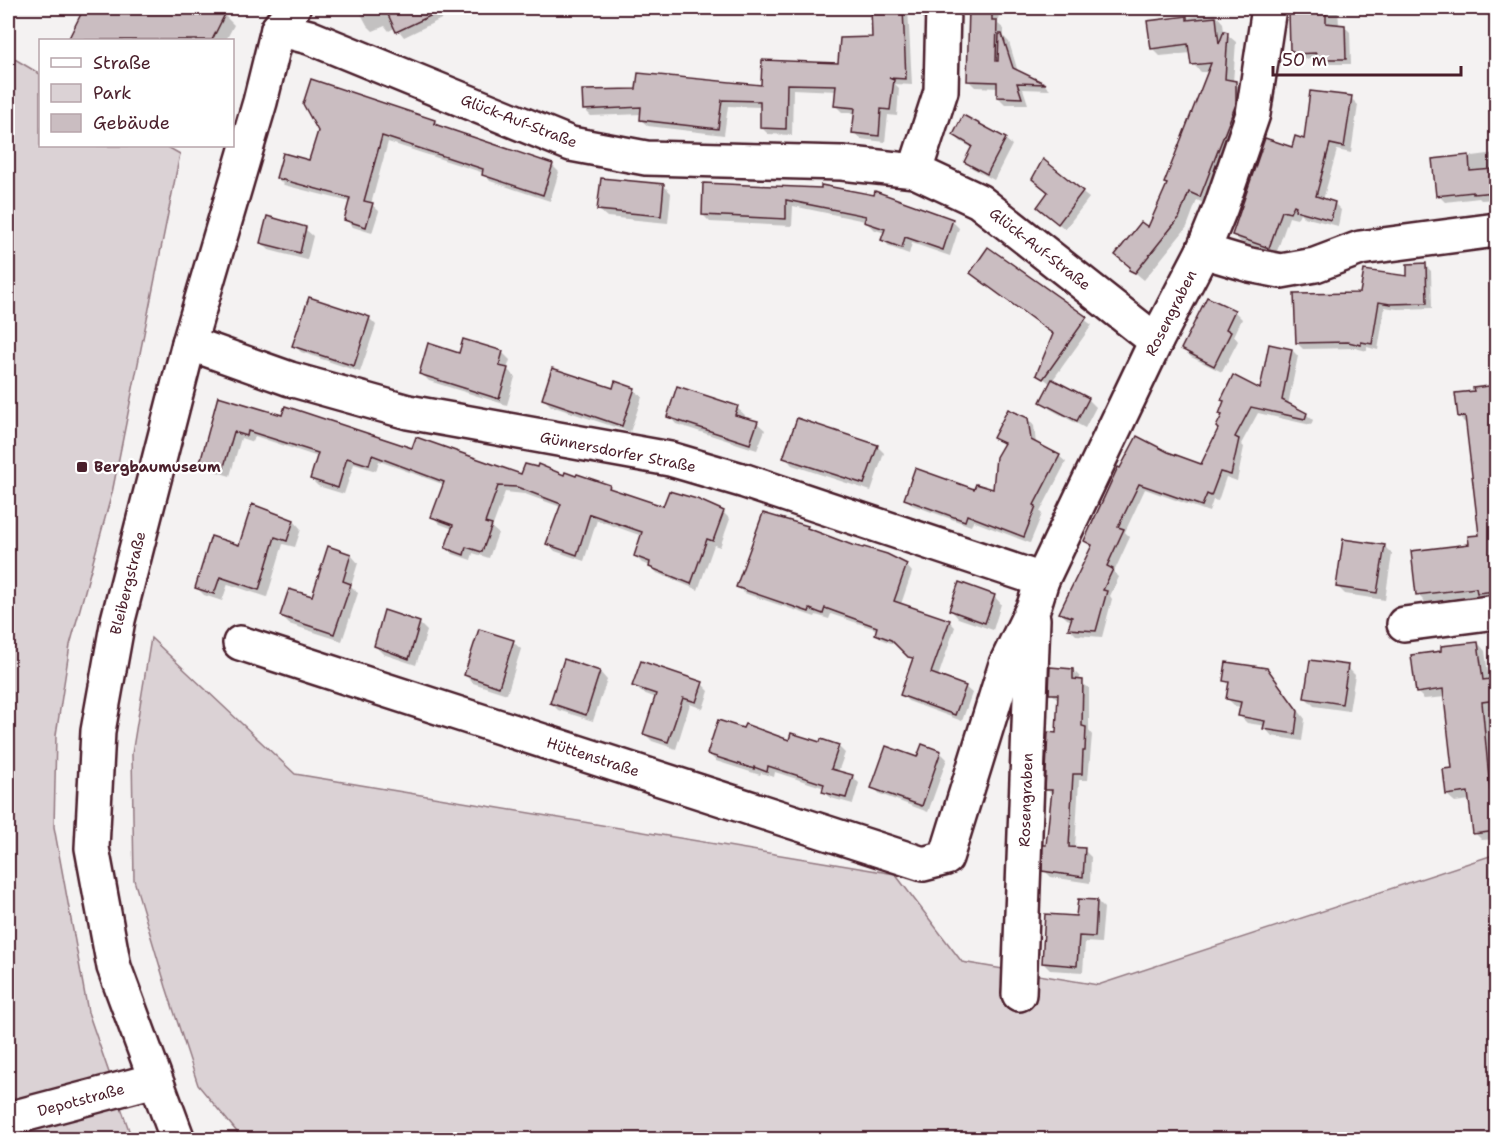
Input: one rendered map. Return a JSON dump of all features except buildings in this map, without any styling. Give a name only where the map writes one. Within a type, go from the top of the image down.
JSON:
[{"type":"street","points":[[915,171],[941,91],[943,8]]},
{"type":"street","name":"Rosengraben","points":[[946,858],[1006,664],[1156,341],[1203,251],[1221,207],[1253,114],[1269,8]]},
{"type":"street","name":"Glück-Auf-Straße","points":[[282,15],[309,38],[571,144],[646,158],[842,163],[915,171],[979,201],[1156,341]]},
{"type":"street","name":"Bleibergstraße","points":[[178,1140],[114,967],[92,848],[98,731],[118,620],[189,343],[260,102],[282,15]]},
{"type":"street","points":[[1203,251],[1250,265],[1281,271],[1315,265],[1360,248],[1497,230]]},
{"type":"street","name":"Günnersdorfer Straße","points":[[189,343],[290,379],[408,412],[670,459],[745,481],[1038,593]]},
{"type":"street","name":"Rosengraben","points":[[1019,994],[1038,593]]},
{"type":"street","points":[[1404,624],[1497,612]]},
{"type":"street","name":"Hüttenstraße","points":[[240,643],[923,864],[946,858]]},
{"type":"street","name":"Depotstraße","points":[[8,1119],[155,1080]]},
{"type":"green space","points":[[8,55],[39,73],[39,147],[168,147],[180,154],[112,493],[70,645],[56,735],[54,827],[88,1012],[132,1139],[8,1139]]},
{"type":"green space","points":[[151,638],[295,774],[895,874],[962,962],[1098,985],[1496,854],[1496,1139],[240,1139],[237,1132],[198,1085],[134,880],[132,754]]},
{"type":"place","name":"Bergbaumuseum","points":[[82,467]]}]
